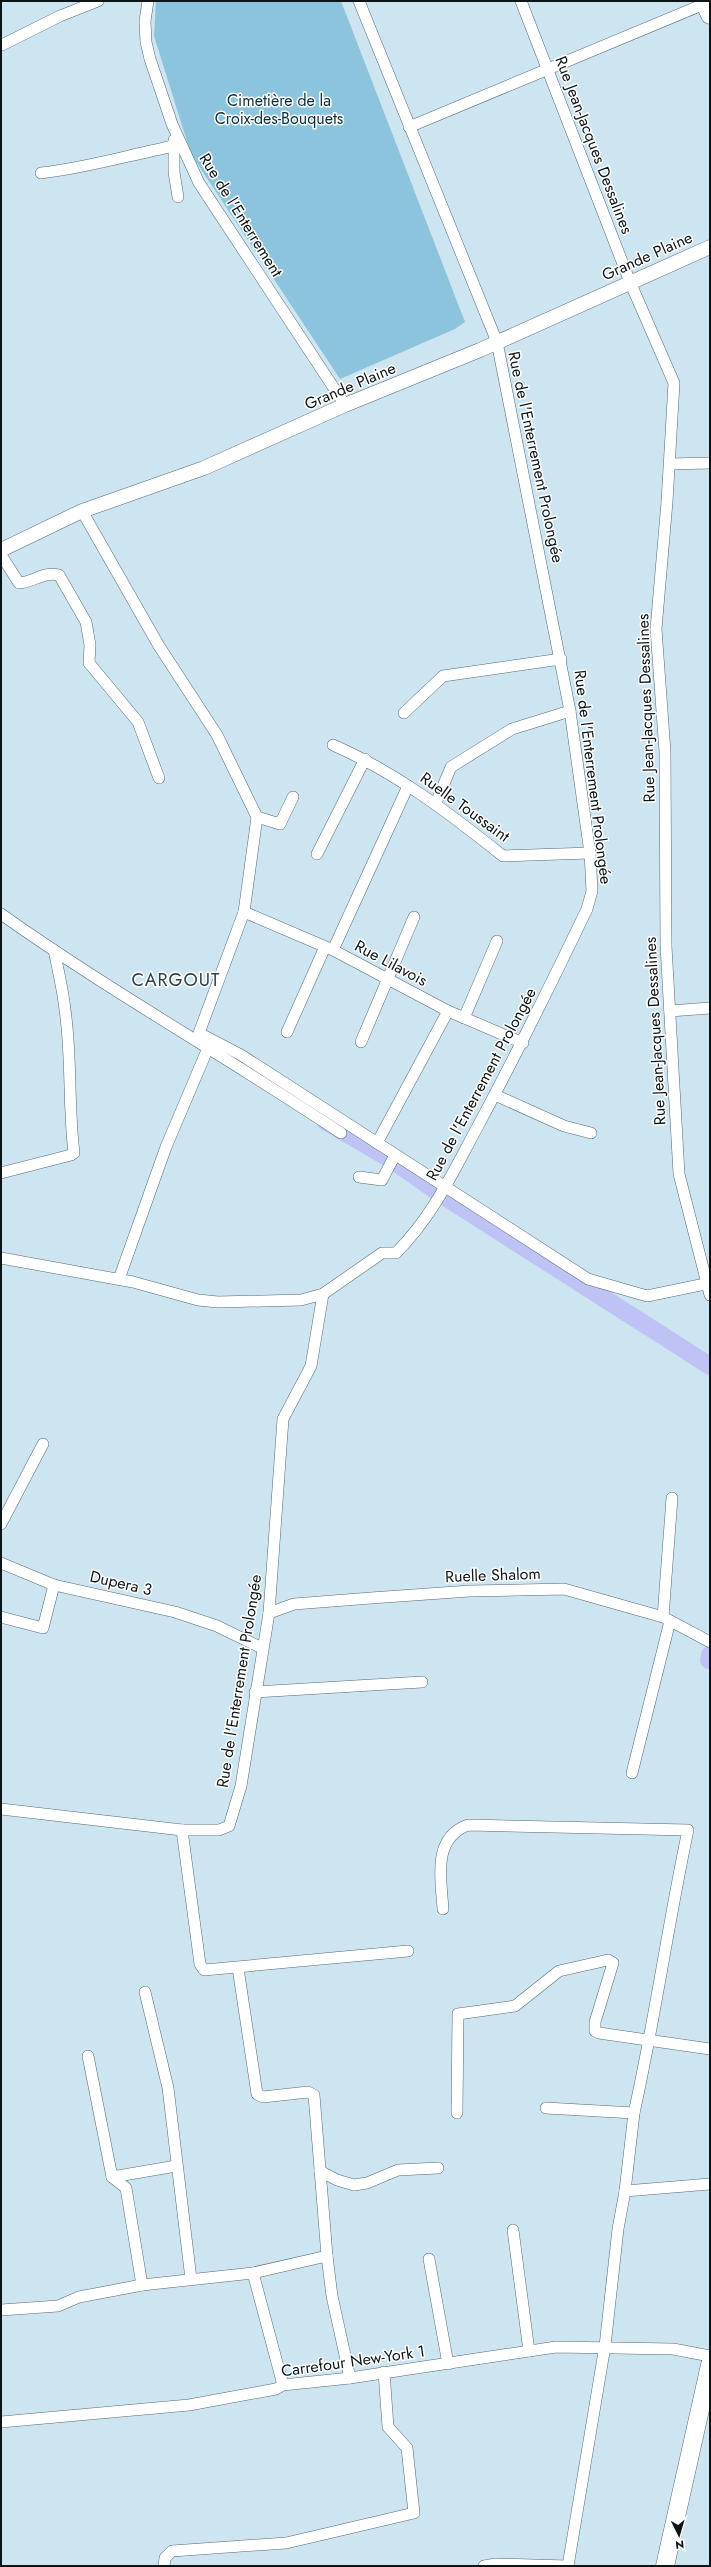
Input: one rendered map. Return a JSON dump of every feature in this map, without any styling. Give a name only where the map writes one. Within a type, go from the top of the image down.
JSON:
[{"type":"main road","points":[[665,2566],[710,2365]]},
{"type":"street","points":[[2,45],[60,16],[98,1]]},
{"type":"street","name":"Rue de l'Enterrement","points":[[148,1],[144,21],[146,42],[172,124],[198,183],[345,405]]},
{"type":"street","points":[[359,1],[497,342]]},
{"type":"street","name":"Rue Jean-Jacques Dessalines","points":[[521,1],[630,282],[674,383],[670,464],[656,629],[665,752],[666,946],[679,1174],[710,1295]]},
{"type":"street","points":[[409,127],[546,68],[707,5]]},
{"type":"street","points":[[172,124],[174,172],[178,197]]},
{"type":"street","points":[[41,174],[77,169],[91,164],[174,146]]},
{"type":"street","name":"Grande Plaine","points":[[1,550],[82,510],[204,468],[345,405],[497,342],[710,247]]},
{"type":"street","name":"Rue de l'Enterrement Prolongée","points":[[1,1258],[120,1279],[198,1300],[218,1302],[301,1300],[323,1294],[382,1253],[396,1253],[417,1231],[442,1192],[495,1095],[523,1043],[587,910],[592,891],[590,853],[570,710],[497,342]]},
{"type":"street","points":[[670,464],[710,463]]},
{"type":"street","points":[[82,510],[159,646],[217,736],[256,818],[244,912],[199,1033],[210,1043]]},
{"type":"street","points":[[1,556],[19,583],[27,583],[44,575],[60,575],[86,622],[90,645],[89,664],[138,722],[159,778]]},
{"type":"street","points":[[404,713],[443,676],[561,659]]},
{"type":"street","points":[[436,803],[451,767],[512,729],[570,710]]},
{"type":"street","name":"Ruelle Toussaint","points":[[333,745],[365,759],[436,803],[503,856],[590,853]]},
{"type":"street","points":[[317,854],[365,759]]},
{"type":"street","points":[[287,1032],[408,786]]},
{"type":"street","points":[[256,818],[280,824],[293,797]]},
{"type":"street","name":"Rue Lilavois","points":[[244,912],[329,948],[448,1011],[523,1043]]},
{"type":"street","points":[[1,914],[84,971],[210,1043],[377,1143],[394,1158],[442,1192],[588,1279],[646,1296],[708,1283]]},
{"type":"street","points":[[361,1042],[414,917]]},
{"type":"street","points":[[464,1018],[498,941]]},
{"type":"street","points":[[1,1173],[74,1153],[69,1104],[69,1061],[66,1010],[54,950]]},
{"type":"street","points":[[670,1011],[710,1008]]},
{"type":"street","points":[[377,1143],[448,1011]]},
{"type":"street","points":[[120,1279],[166,1147],[210,1043]]},
{"type":"street","points":[[238,1060],[341,1133]]},
{"type":"street","points":[[495,1095],[564,1126],[591,1133]]},
{"type":"street","points":[[359,1177],[382,1180],[394,1158]]},
{"type":"street","name":"Rue de l'Enterrement Prolongée","points":[[1,1809],[182,1830],[219,1830],[229,1826],[241,1786],[262,1648],[269,1613],[283,1419],[311,1366],[323,1294]]},
{"type":"street","points":[[1,1524],[43,1444]]},
{"type":"street","points":[[632,1773],[666,1619],[672,1498]]},
{"type":"street","name":"Dupera 3","points":[[1,1563],[54,1585],[175,1612],[217,1626],[262,1648]]},
{"type":"street","points":[[1,1617],[43,1628],[54,1585]]},
{"type":"street","name":"Ruelle Shalom","points":[[269,1613],[294,1604],[470,1591],[564,1589],[666,1619],[710,1642]]},
{"type":"street","points":[[255,1692],[422,1682]]},
{"type":"street","points":[[443,1909],[440,1859],[451,1834],[468,1825],[688,1830],[674,1893],[651,2040],[634,2113],[625,2191],[618,2229],[605,2346],[568,2566],[496,2564],[484,2566]]},
{"type":"street","points":[[182,1830],[200,1964],[204,1970],[408,1951]]},
{"type":"street","points":[[457,2113],[458,2014],[515,2006],[559,1971],[611,1961],[612,1966],[595,2022],[595,2031],[710,2049]]},
{"type":"street","points":[[238,1968],[257,2094],[263,2097],[308,2092],[314,2095],[327,2256],[332,2296],[350,2378]]},
{"type":"street","points":[[145,1992],[168,2088],[176,2166],[191,2279]]},
{"type":"street","points":[[88,2056],[112,2178],[126,2188],[142,2285]]},
{"type":"street","points":[[546,2108],[628,2111],[634,2113]]},
{"type":"street","points":[[112,2178],[176,2166]]},
{"type":"street","points":[[320,2171],[337,2180],[354,2185],[367,2183],[398,2170],[438,2168]]},
{"type":"street","points":[[625,2191],[710,2184]]},
{"type":"street","points":[[513,2230],[529,2351]]},
{"type":"street","points":[[1,2310],[58,2306],[79,2298],[142,2285],[253,2273],[327,2256]]},
{"type":"street","points":[[430,2259],[448,2364]]},
{"type":"street","points":[[253,2273],[283,2385]]},
{"type":"street","name":"Carrefour New-York 1","points":[[1,2422],[189,2405],[276,2389],[283,2385],[350,2378],[556,2347],[605,2346],[673,2349],[710,2356]]},
{"type":"street","points":[[164,2566],[165,2558],[172,2552],[286,2543],[414,2513],[407,2448],[388,2428],[384,2372]]},
{"type":"green space","name":"Cimetière de la Croix-des-Bouquets","points":[[156,1],[341,1],[465,322],[455,329],[340,379],[191,154],[154,36]]},
{"type":"waterway","points":[[325,1121],[392,1160],[439,1193],[710,1366]]},
{"type":"waterway","points":[[709,1660],[710,1655]]},
{"type":"district","name":"CARGOUT","points":[[176,980]]}]
